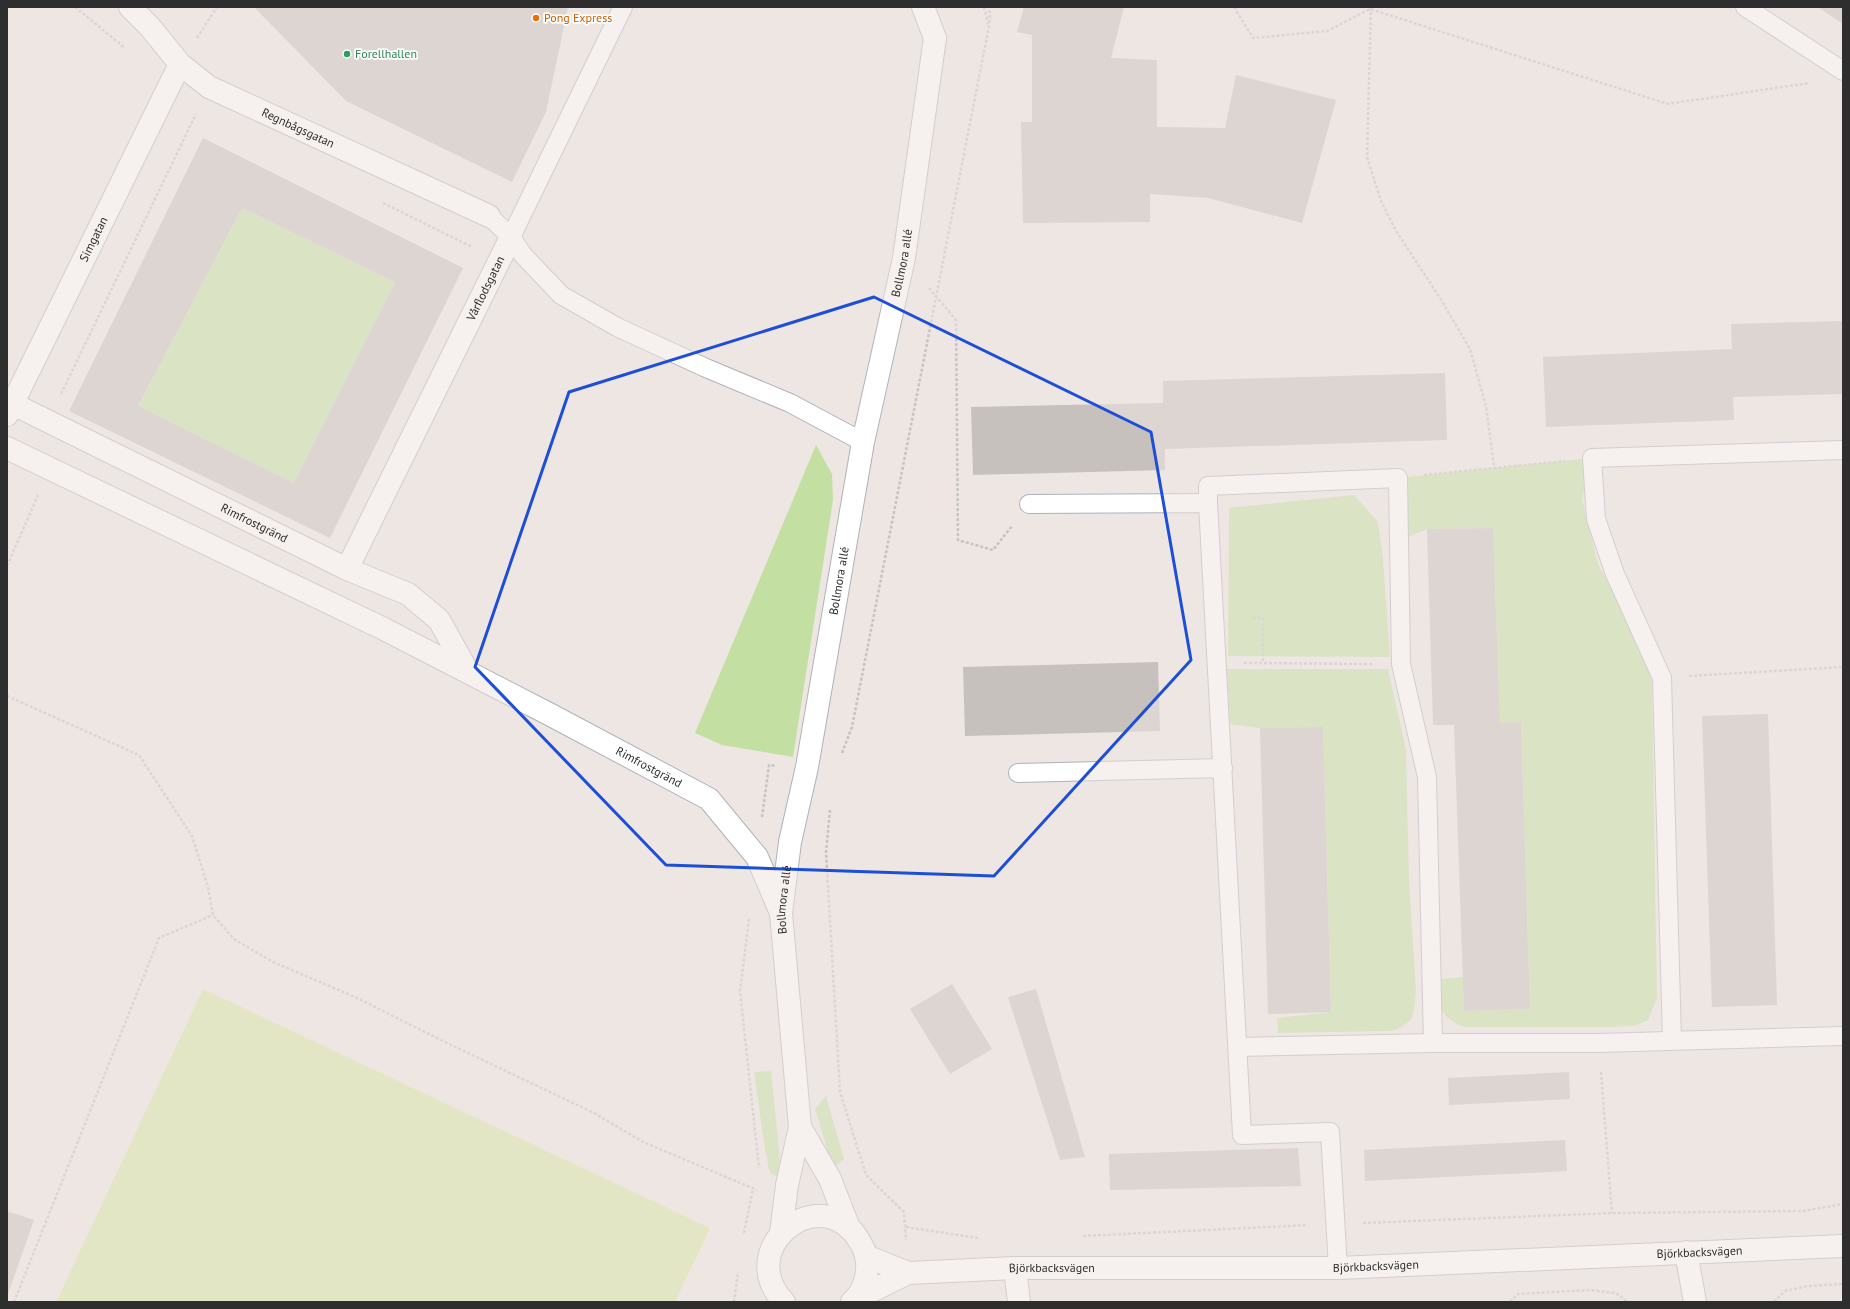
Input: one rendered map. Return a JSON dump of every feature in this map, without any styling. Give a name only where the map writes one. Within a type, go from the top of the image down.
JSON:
[{"type":"street","name":"Regnbågsgatan","points":[[130,7],[150,27],[180,64],[209,87],[489,216]]},
{"type":"street","name":"Bollmora allé","points":[[781,1233],[787,1185],[800,1127],[781,912],[790,842],[807,767],[863,442],[904,258],[935,38],[923,7]]},
{"type":"street","name":"Simgatan","points":[[10,410],[180,64]]},
{"type":"street","name":"Vårflodsgatan","points":[[347,570],[511,237]]},
{"type":"street","name":"Rimfrostgränd","points":[[10,410],[347,570],[408,594],[439,620],[468,672]]},
{"type":"street","name":"Rimfrostgränd","points":[[7,448],[384,629],[709,799],[757,857],[781,912]]},
{"type":"street","name":"Bollmora allé","points":[[800,1127],[830,1178],[850,1228],[860,1241],[866,1256],[867,1271],[863,1286],[853,1301]]},
{"type":"street","name":"Bollmora allé","points":[[784,1302],[778,1296],[770,1293],[768,1270],[769,1257],[773,1244],[781,1233],[791,1224],[810,1217],[836,1220],[850,1228]]},
{"type":"street","name":"Björkbacksvägen","points":[[853,1301],[908,1273],[1015,1268],[1338,1268],[1843,1246]]},
{"type":"street","points":[[1686,1252],[1695,1302]]},
{"type":"street","name":"Björkbacksvägen","points":[[866,1256],[908,1273]]},
{"type":"street","points":[[1015,1268],[1019,1302]]},
{"type":"lane","name":"Vårflodsgatan","points":[[511,237],[623,7]]},
{"type":"lane","points":[[1745,7],[1843,71]]},
{"type":"lane","points":[[489,216],[511,237],[523,255],[561,295],[617,327],[706,368],[790,403],[863,442]]},
{"type":"lane","points":[[1672,1040],[1662,678],[1615,574],[1596,519],[1592,458],[1843,450]]},
{"type":"lane","points":[[1338,1268],[1330,1132],[1242,1135],[1208,486],[1398,478],[1401,664],[1427,777],[1433,1043]]},
{"type":"lane","points":[[1029,504],[1208,503]]},
{"type":"lane","points":[[1018,773],[1223,768]]},
{"type":"lane","points":[[1238,1047],[1433,1043],[1599,1043],[1843,1036]]},
{"type":"path","points":[[180,64],[218,7]]},
{"type":"path","points":[[984,7],[989,26]]},
{"type":"path","points":[[839,760],[852,727],[989,26],[989,7]]},
{"type":"path","points":[[1234,7],[1253,38],[1327,31],[1370,8],[1668,104],[1813,82]]},
{"type":"path","points":[[1370,8],[1367,157],[1380,201],[1395,229],[1440,298],[1470,349],[1486,406],[1494,466]]},
{"type":"path","points":[[60,395],[198,110]]},
{"type":"path","points":[[904,258],[956,320],[958,540],[993,550],[1029,504]]},
{"type":"path","points":[[1398,478],[1494,466],[1592,458]]},
{"type":"path","points":[[7,566],[42,488]]},
{"type":"path","points":[[1253,618],[1263,618],[1263,663]]},
{"type":"path","points":[[1218,663],[1401,664]]},
{"type":"path","points":[[1662,678],[1843,667]]},
{"type":"path","points":[[7,696],[139,755],[192,836],[208,887],[213,915],[234,939],[273,962],[355,997],[447,1043],[594,1113],[643,1142],[753,1189],[761,1190]]},
{"type":"path","points":[[757,857],[769,765]]},
{"type":"path","points":[[830,804],[826,852],[840,1092],[866,1175],[904,1212],[908,1273]]},
{"type":"path","points":[[750,912],[740,991],[760,1175]]},
{"type":"path","points":[[14,1302],[160,938],[213,915]]},
{"type":"path","points":[[1599,1043],[1612,1213]]},
{"type":"path","points":[[1078,1236],[1156,1234],[1335,1224],[1612,1213],[1804,1211],[1843,1204]]},
{"type":"path","points":[[906,1228],[985,1239]]},
{"type":"path","points":[[1774,1302],[1785,1291],[1808,1286],[1843,1284]]},
{"type":"path","points":[[1510,1302],[1518,1294],[1589,1290],[1616,1293],[1628,1302]]},
{"type":"highlighted area","points":[[874,297],[1151,432],[1191,660],[994,876],[666,865],[475,667],[569,392]]},
{"type":"green space","points":[[242,208],[395,282],[294,483],[138,406]]},
{"type":"green space","points":[[816,445],[832,474],[833,500],[793,757],[722,745],[695,733]]},
{"type":"green space","points":[[1583,459],[1584,491],[1582,499],[1598,564],[1639,640],[1649,667],[1652,684],[1657,998],[1648,1020],[1637,1025],[1615,1027],[1464,1027],[1455,1023],[1444,1013],[1440,1002],[1440,979],[1463,977],[1464,1011],[1530,1009],[1521,723],[1500,723],[1493,528],[1427,529],[1405,538],[1398,478]]},
{"type":"green space","points":[[1354,495],[1378,522],[1383,559],[1390,657],[1228,656],[1229,508]]},
{"type":"green space","points":[[1227,669],[1388,669],[1406,750],[1409,881],[1416,991],[1414,1010],[1411,1020],[1393,1031],[1278,1033],[1277,1018],[1331,1012],[1323,727],[1260,728],[1230,724]]},
{"type":"green space","points":[[203,989],[710,1228],[675,1302],[60,1302],[57,1300]]},
{"type":"green space","points":[[771,1071],[780,1160],[779,1177],[771,1174],[769,1169],[754,1072]]},
{"type":"green space","points":[[826,1096],[844,1159],[833,1168],[815,1109]]},
{"type":"building","points":[[254,7],[568,7],[546,112],[512,182],[346,101]]},
{"type":"building","points":[[1024,7],[1124,7],[1111,58],[1157,60],[1157,127],[1225,128],[1236,75],[1336,100],[1302,223],[1208,198],[1150,194],[1150,222],[1023,223],[1021,122],[1032,122],[1032,35],[1017,32]]},
{"type":"building","points":[[1818,7],[1843,7],[1843,24]]},
{"type":"building","points":[[203,138],[463,268],[330,538],[69,411]],"holes":[[[242,208],[395,282],[294,483],[138,406]]]},
{"type":"building","points":[[1843,321],[1843,394],[1733,397],[1734,420],[1546,427],[1543,357],[1732,349],[1731,324]]},
{"type":"building","points":[[1445,373],[1447,440],[1165,449],[1165,470],[973,475],[971,407],[1163,403],[1163,381]]},
{"type":"building","points":[[1493,528],[1500,723],[1521,722],[1530,1009],[1464,1011],[1454,725],[1433,725],[1427,529]]},
{"type":"building","points":[[1158,662],[1160,731],[965,736],[963,667]]},
{"type":"building","points":[[1768,714],[1777,1005],[1712,1007],[1702,716]]},
{"type":"building","points":[[1323,727],[1331,1012],[1268,1014],[1260,728]]},
{"type":"building","points":[[952,984],[992,1049],[950,1074],[910,1009]]},
{"type":"building","points":[[1036,989],[1085,1157],[1060,1160],[1008,997]]},
{"type":"building","points":[[1569,1072],[1570,1099],[1449,1105],[1448,1078]]},
{"type":"building","points":[[1565,1140],[1567,1171],[1365,1181],[1364,1150]]},
{"type":"building","points":[[1298,1148],[1301,1186],[1110,1190],[1109,1154]]},
{"type":"building","points":[[7,1211],[34,1220],[7,1297]]},
{"type":"place","name":"Pong Express","points":[[536,18]]},
{"type":"place","name":"Forellhallen","points":[[347,54]]}]
